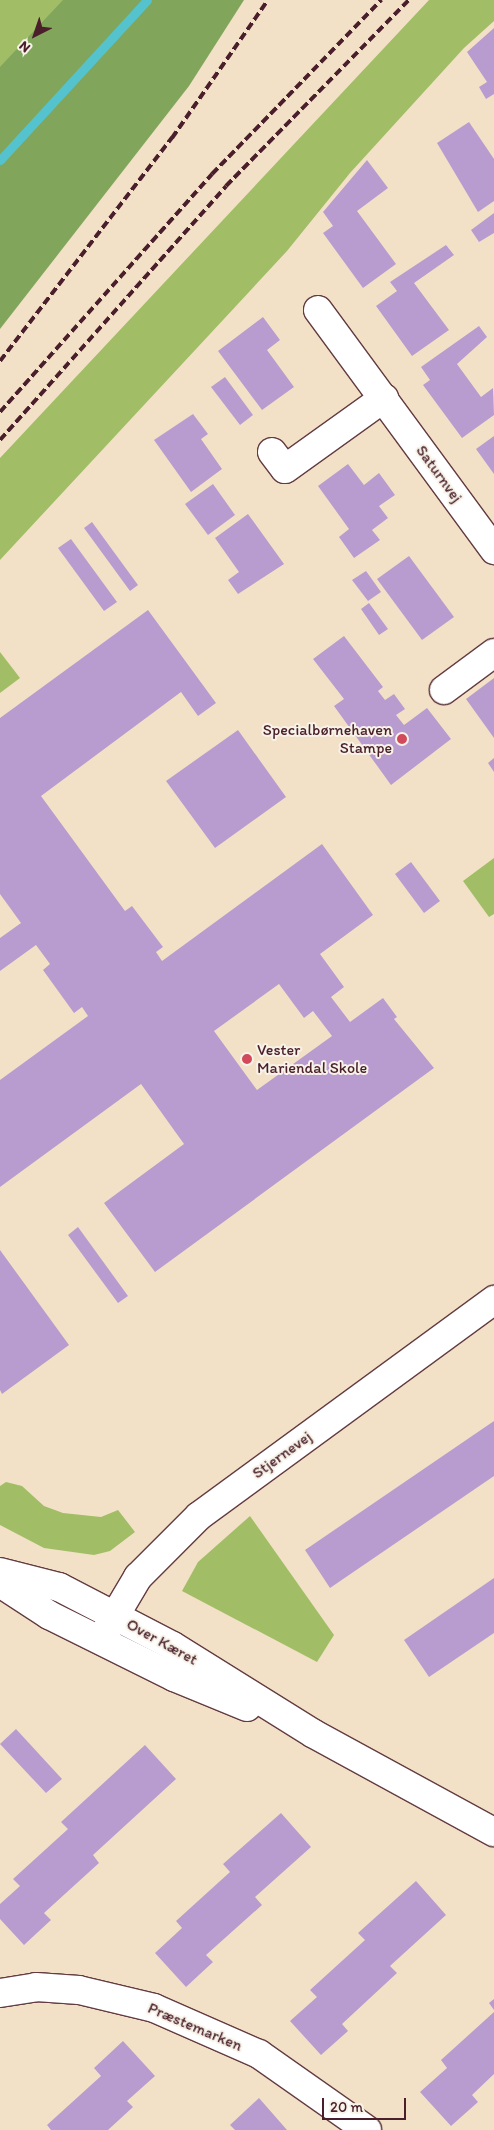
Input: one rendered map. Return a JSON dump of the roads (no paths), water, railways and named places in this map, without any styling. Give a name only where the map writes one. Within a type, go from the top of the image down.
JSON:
[{"type":"street","name":"Saturnvej","points":[[318,310],[494,550]]},
{"type":"street","points":[[272,452],[285,469],[384,398]]},
{"type":"street","points":[[444,690],[494,653]]},
{"type":"street","name":"Stjernevej","points":[[100,1640],[114,1616],[157,1554],[199,1516],[494,1300]]},
{"type":"street","name":"Over Kæret","points":[[0,1572],[59,1587],[185,1653],[314,1734],[494,1832]]},
{"type":"street","name":"Over Kæret","points":[[0,1583],[100,1640],[174,1677],[314,1734]]},
{"type":"street","name":"Præstemarken","points":[[0,1993],[36,1987],[79,1990],[154,2008],[258,2054],[367,2130]]},
{"type":"waterway","points":[[0,160],[147,0]]},
{"type":"railway","points":[[0,361],[172,138],[268,0]]},
{"type":"railway","points":[[0,412],[212,174],[381,0]]},
{"type":"railway","points":[[0,440],[226,186],[409,0]]},
{"type":"place","name":"Specialbørnehaven Stampe","points":[[402,739]]},
{"type":"place","name":"Vester Mariendal Skole","points":[[247,1059]]}]
